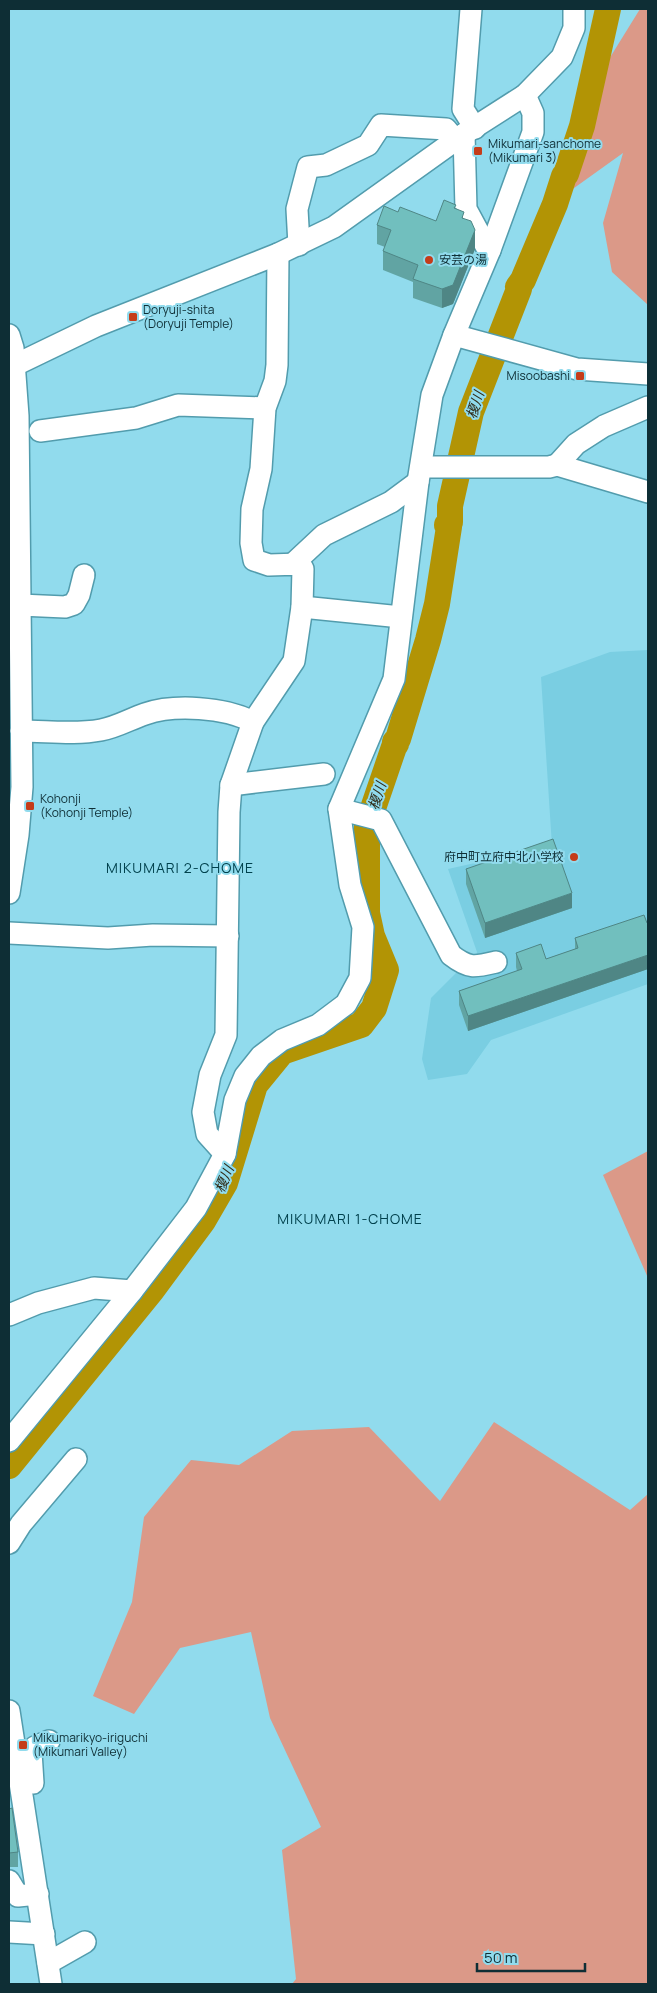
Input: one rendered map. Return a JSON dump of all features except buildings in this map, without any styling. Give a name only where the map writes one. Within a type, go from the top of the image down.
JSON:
[{"type":"street","points":[[471,9],[463,109],[466,209],[486,248],[490,250]]},
{"type":"street","points":[[11,367],[96,326],[278,254],[334,228],[465,134],[524,95],[562,57],[574,28],[574,9]]},
{"type":"street","points":[[9,1440],[132,1291],[196,1208],[225,1154],[235,1100],[245,1076],[261,1056],[282,1040],[318,1025],[346,1004],[360,978],[363,927],[350,885],[339,809],[394,678],[432,395],[454,335],[490,250],[533,132],[533,114],[524,95]]},
{"type":"street","points":[[299,245],[297,209],[308,167],[326,165],[368,145],[381,125],[446,129],[465,134]]},
{"type":"street","points":[[225,1154],[207,1134],[203,1112],[210,1076],[226,1035],[231,785],[253,722],[294,661],[302,607],[303,569],[300,564],[269,565],[254,560],[251,543],[252,509],[261,469],[264,443],[265,408],[275,381],[277,365],[278,254]]},
{"type":"street","points":[[9,335],[13,348],[11,367],[18,416],[14,529],[20,605],[21,731],[15,758],[20,811],[9,893]]},
{"type":"street","points":[[454,335],[577,368],[648,374]]},
{"type":"street","points":[[40,431],[136,418],[178,405],[265,408]]},
{"type":"street","points":[[557,465],[576,444],[604,426],[648,407]]},
{"type":"street","points":[[294,563],[324,535],[391,502],[420,474],[557,465],[648,492]]},
{"type":"street","points":[[20,605],[65,607],[74,604],[79,595],[84,576]]},
{"type":"street","points":[[302,607],[401,617]]},
{"type":"street","points":[[21,731],[77,732],[102,730],[144,714],[165,709],[219,712],[245,717],[253,722]]},
{"type":"street","points":[[231,785],[324,774]]},
{"type":"street","points":[[339,809],[381,820],[451,955],[462,964],[473,967],[496,962]]},
{"type":"street","points":[[9,933],[108,938],[153,935],[228,936]]},
{"type":"street","points":[[9,1315],[38,1303],[94,1288],[132,1291]]},
{"type":"street","points":[[9,1542],[21,1524],[76,1459]]},
{"type":"street","points":[[9,1710],[51,1984]]},
{"type":"street","points":[[22,1794],[28,1792],[32,1787],[30,1752],[49,1741]]},
{"type":"street","points":[[9,1881],[18,1896],[38,1894]]},
{"type":"street","points":[[9,1932],[44,1934]]},
{"type":"street","points":[[48,1963],[85,1942]]},
{"type":"shaded area","points":[[640,9],[648,9],[648,305],[612,272],[603,223],[623,153],[542,211],[588,93]]},
{"type":"shaded area","name":"府中町立府中北小学校","points":[[648,650],[648,984],[491,1040],[467,1074],[428,1080],[422,1059],[431,998],[458,971],[475,962],[477,952],[448,869],[552,846],[541,677],[610,652]]},
{"type":"shaded area","points":[[648,1151],[648,1278],[603,1175]]},
{"type":"shaded area","points":[[494,1422],[630,1510],[648,1494],[648,1984],[292,1984],[296,1979],[282,1850],[321,1827],[270,1718],[251,1632],[180,1648],[134,1714],[93,1696],[132,1602],[144,1517],[191,1460],[239,1465],[292,1431],[369,1427],[440,1501]]},
{"type":"waterway","name":"榎川","points":[[9,1466],[152,1290],[203,1221],[225,1183],[255,1085],[282,1052],[361,1025],[374,1008],[386,970],[372,936],[367,913],[367,826],[396,744],[395,742],[398,739],[428,640],[437,604],[449,527],[447,525],[450,522],[450,506],[471,412],[519,289],[518,287],[523,280],[566,174],[582,126],[608,9]]},
{"type":"place","name":"Mikumari-sanchome (Mikumari 3)","points":[[478,151]]},
{"type":"place","name":"安芸の湯","points":[[429,260]]},
{"type":"place","name":"Doryuji-shita (Doryuji Temple)","points":[[133,317]]},
{"type":"place","name":"Misoobashi","points":[[580,376]]},
{"type":"place","name":"Kohonji (Kohonji Temple)","points":[[30,806]]},
{"type":"place","name":"府中町立府中北小学校","points":[[574,857]]},
{"type":"place","name":"Mikumarikyo-iriguchi (Mikumari Valley)","points":[[23,1745]]},
{"type":"district","name":"MIKUMARI 2-CHOME","points":[[180,868]]},
{"type":"district","name":"MIKUMARI 1-CHOME","points":[[350,1219]]}]
